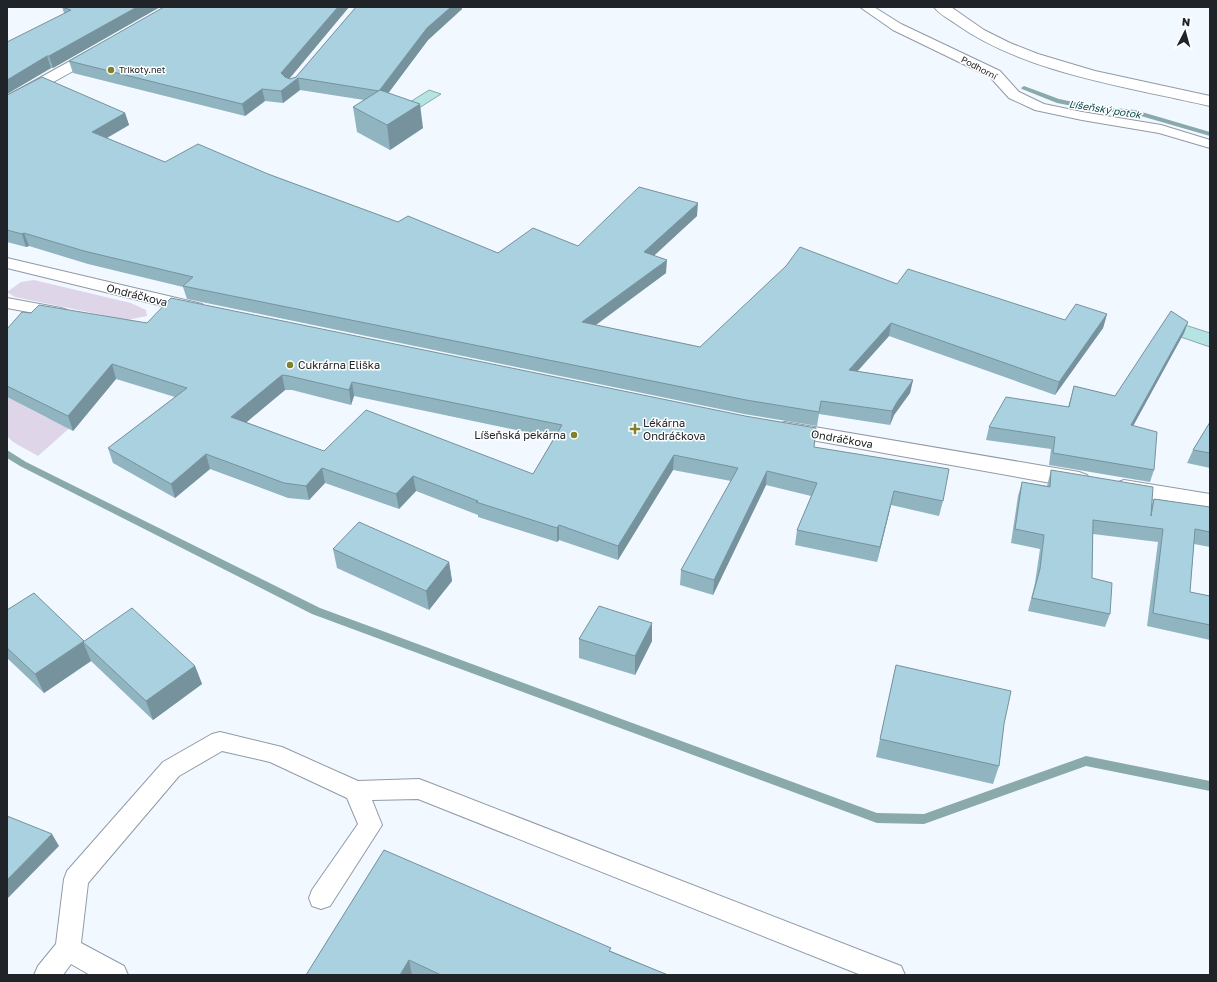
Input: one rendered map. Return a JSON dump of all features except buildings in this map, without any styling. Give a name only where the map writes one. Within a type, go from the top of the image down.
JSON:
[{"type":"street","points":[[941,7],[979,32],[1025,53],[1072,69],[1210,101]]},
{"type":"street","points":[[7,102],[106,47]]},
{"type":"street","name":"Ondráčkova","points":[[11,268],[212,312]]},
{"type":"street","name":"Ondráčkova","points":[[767,426],[1210,502]]},
{"type":"lane","name":"Podhorní","points":[[866,7],[896,27],[995,74],[1014,95],[1040,107],[1082,116],[1161,129],[1210,144]]},
{"type":"lane","points":[[7,303],[75,316]]},
{"type":"lane","points":[[47,975],[68,949],[76,878],[171,769],[220,741],[274,754],[356,791],[419,789],[892,975]]},
{"type":"lane","points":[[321,898],[370,825],[356,791]]},
{"type":"lane","points":[[68,949],[114,975]]},
{"type":"shaded area","points":[[429,90],[441,94],[419,108],[407,104]]},
{"type":"shaded area","points":[[34,280],[131,303],[146,310],[147,316],[127,320],[15,297],[7,292],[21,282]]},
{"type":"shaded area","points":[[1176,322],[1210,333],[1210,347],[1169,333]]},
{"type":"shaded area","points":[[7,397],[47,418],[91,409],[38,456],[13,442],[7,436]]},
{"type":"waterway","name":"Líšeňský potok","points":[[1024,88],[1057,101],[1093,108],[1135,112],[1210,134]]},
{"type":"waterway","points":[[7,453],[23,464],[316,611],[877,818],[924,819],[1086,761],[1210,786]]},
{"type":"place","name":"Trikoty.net","points":[[111,70]]},
{"type":"place","name":"Cukrárna Eliška","points":[[290,365]]},
{"type":"place","name":"Lékárna Ondráčkova","points":[[635,429]]},
{"type":"place","name":"Líšeňská pekárna","points":[[574,435]]}]
